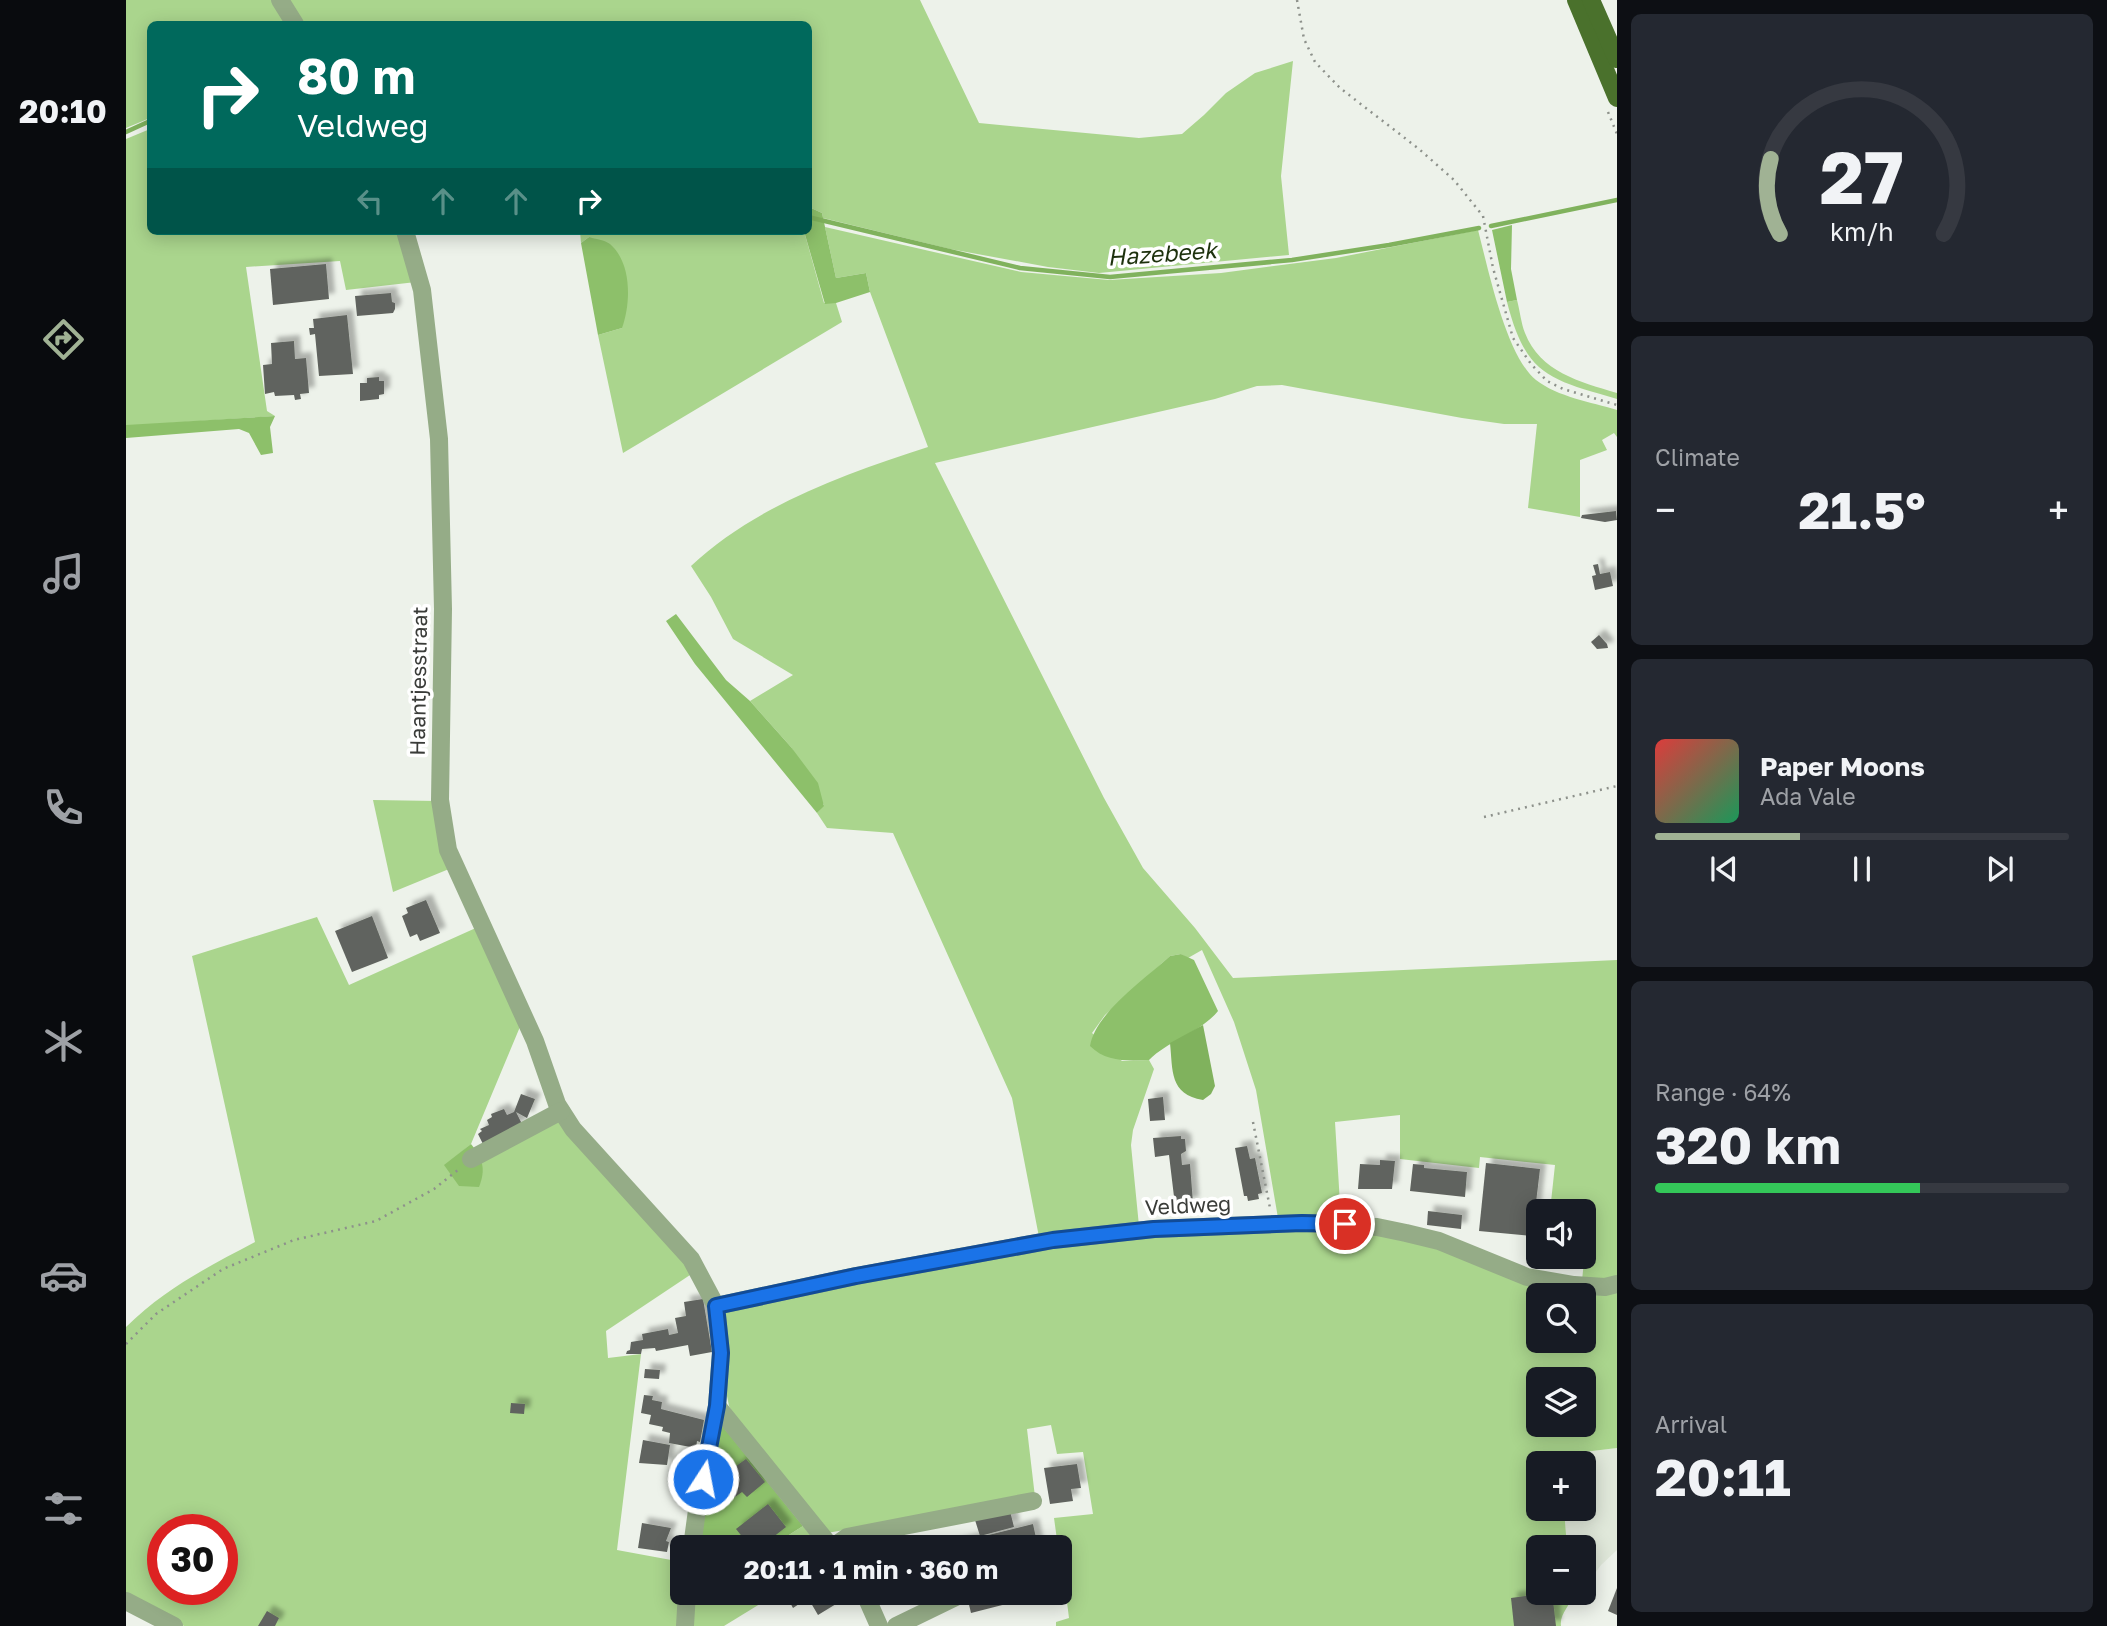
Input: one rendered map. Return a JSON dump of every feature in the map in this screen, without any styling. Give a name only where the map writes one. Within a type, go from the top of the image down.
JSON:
[{"type":"main road","points":[[1576,0],[1617,98]]},
{"type":"main road","points":[[1591,0],[1617,59]]},
{"type":"street","points":[[280,0],[293,21]]},
{"type":"street","name":"Haantjesstraat","points":[[406,235],[422,290],[439,439],[443,609],[440,800],[448,850],[535,1041],[561,1111],[573,1129],[691,1259],[716,1306],[721,1353],[717,1406],[694,1535]]},
{"type":"street","points":[[471,1159],[561,1111]]},
{"type":"street","name":"Veldweg","points":[[716,1306],[856,1276],[1053,1240],[1154,1229],[1313,1224],[1377,1227],[1439,1241],[1528,1277],[1574,1285],[1605,1287],[1617,1284]]},
{"type":"street","points":[[717,1406],[822,1535]]},
{"type":"street","points":[[857,1535],[1033,1501]]},
{"type":"street","points":[[126,1601],[174,1626]]},
{"type":"street","points":[[685,1626],[686,1605]]},
{"type":"street","points":[[870,1605],[879,1626]]},
{"type":"street","points":[[896,1626],[939,1605]]},
{"type":"path","points":[[1297,0],[1304,39],[1315,62],[1340,88],[1419,149],[1454,180],[1483,216],[1493,268],[1513,338],[1531,364],[1547,381],[1617,405]]},
{"type":"path","points":[[1484,817],[1617,786]]},
{"type":"path","points":[[1253,1122],[1274,1225]]},
{"type":"path","points":[[126,1344],[156,1314],[223,1269],[295,1240],[376,1221],[434,1189],[471,1159]]},
{"type":"shaded area","points":[[126,0],[273,0],[286,21],[147,21],[147,119],[126,128]]},
{"type":"shaded area","points":[[289,0],[920,0],[979,123],[1139,138],[1182,134],[1226,93],[1255,73],[1293,61],[1281,176],[1289,255],[1099,273],[1048,267],[950,249],[823,218],[822,213],[812,208],[812,21],[301,21]]},
{"type":"shaded area","points":[[147,130],[147,235],[402,235],[416,282],[346,290],[340,261],[246,267],[267,411],[275,416],[126,426],[126,139]]},
{"type":"shaded area","points":[[812,208],[822,213],[836,278],[866,273],[870,292],[825,304],[805,235],[812,235]]},
{"type":"shaded area","points":[[1512,225],[1511,269],[1517,300],[1507,302],[1492,230]]},
{"type":"shaded area","points":[[825,227],[1021,272],[1109,280],[1221,273],[1336,258],[1478,230],[1499,310],[1525,368],[1536,380],[1554,391],[1617,410],[1617,437],[1614,433],[1602,440],[1607,450],[1580,460],[1580,517],[1528,508],[1537,424],[1504,424],[1462,418],[1282,385],[1257,386],[1215,399],[935,463],[1104,798],[1143,868],[1195,928],[1233,978],[1617,960],[1617,1279],[1582,1280],[1583,1269],[1596,1269],[1596,1199],[1551,1199],[1555,1165],[1480,1157],[1479,1168],[1400,1159],[1400,1115],[1335,1122],[1341,1220],[1278,1218],[1256,1090],[1234,1022],[1202,950],[1188,958],[1181,954],[1170,956],[1105,1015],[1092,1033],[1122,1061],[1149,1060],[1154,1069],[1133,1130],[1131,1145],[1139,1226],[1039,1237],[1012,1098],[893,833],[827,828],[817,813],[824,805],[791,747],[750,701],[793,675],[733,639],[691,566],[716,544],[773,509],[834,480],[928,447],[870,292],[866,273],[836,278]]},
{"type":"shaded area","points":[[580,235],[805,235],[824,303],[836,303],[842,322],[623,453],[598,335],[622,328],[589,237],[581,243]]},
{"type":"shaded area","points":[[589,237],[610,244],[617,252],[628,284],[627,307],[622,328],[598,335],[581,243]]},
{"type":"shaded area","points":[[1517,300],[1525,333],[1540,357],[1563,374],[1617,393],[1617,399],[1557,379],[1532,360],[1514,327],[1507,302]]},
{"type":"shaded area","points":[[275,416],[270,427],[273,453],[261,455],[249,433],[239,429],[126,438],[126,425]]},
{"type":"shaded area","points":[[676,614],[726,680],[750,701],[791,747],[818,783],[824,806],[817,813],[695,664],[666,621]]},
{"type":"shaded area","points":[[373,800],[437,801],[449,869],[393,892]]},
{"type":"shaded area","points":[[317,917],[349,985],[478,927],[522,1022],[471,1144],[445,1166],[482,1158],[559,1118],[693,1273],[606,1331],[608,1358],[641,1354],[617,1550],[670,1560],[670,1605],[682,1605],[682,1626],[184,1626],[126,1595],[126,1327],[171,1290],[255,1242],[192,956]]},
{"type":"shaded area","points":[[1181,954],[1194,960],[1218,1011],[1211,1019],[1149,1060],[1110,1058],[1090,1046],[1101,1021],[1122,997],[1170,956]]},
{"type":"shaded area","points":[[1203,1025],[1215,1086],[1211,1094],[1203,1100],[1192,1097],[1178,1087],[1173,1072],[1170,1043]]},
{"type":"shaded area","points":[[471,1144],[482,1164],[479,1187],[459,1186],[444,1165]]},
{"type":"shaded area","points":[[1280,1228],[1399,1235],[1531,1281],[1556,1283],[1526,1283],[1526,1353],[1596,1353],[1596,1286],[1617,1288],[1617,1448],[1592,1451],[1526,1451],[1526,1521],[1565,1521],[1566,1535],[1526,1535],[1526,1605],[1568,1605],[1561,1626],[1056,1626],[1056,1622],[1069,1618],[1067,1605],[1072,1605],[1072,1535],[1056,1535],[1054,1518],[1093,1514],[1083,1452],[1057,1454],[1051,1425],[1027,1429],[1035,1497],[827,1533],[740,1428],[729,1406],[726,1391],[725,1312],[1000,1253],[1113,1239]]},
{"type":"shaded area","points":[[720,1423],[803,1526],[789,1535],[699,1535]]},
{"type":"shaded area","points":[[1617,1448],[1617,1550],[1596,1572],[1596,1535],[1566,1535],[1565,1521],[1596,1521],[1596,1451],[1592,1451]]},
{"type":"shaded area","points":[[803,1526],[810,1535],[789,1535]]},
{"type":"shaded area","points":[[690,1605],[758,1605],[724,1626],[689,1626]]},
{"type":"building","points":[[326,264],[329,299],[273,305],[270,269]]},
{"type":"building","points":[[391,293],[392,302],[395,303],[393,313],[357,316],[355,296]]},
{"type":"building","points":[[347,315],[353,374],[319,376],[315,334],[310,335],[309,328],[314,328],[313,319]]},
{"type":"building","points":[[294,341],[295,359],[306,358],[309,393],[300,394],[301,399],[295,400],[294,395],[275,396],[274,392],[265,394],[263,365],[272,364],[271,343]]},
{"type":"building","points":[[379,377],[379,381],[384,381],[384,394],[379,395],[379,399],[360,401],[360,383],[367,383],[367,378]]},
{"type":"building","points":[[1616,511],[1617,520],[1605,522],[1581,518],[1582,515]]},
{"type":"building","points":[[1598,564],[1600,574],[1610,572],[1613,586],[1595,590],[1592,576],[1596,575],[1593,565]]},
{"type":"building","points":[[1599,635],[1608,648],[1597,649],[1591,642]]},
{"type":"building","points":[[426,900],[440,933],[420,941],[417,934],[410,937],[402,916],[408,913],[406,908]]},
{"type":"building","points":[[372,916],[388,958],[352,972],[335,931]]},
{"type":"building","points":[[521,1094],[535,1099],[527,1118],[516,1112],[522,1124],[483,1144],[478,1134],[482,1131],[480,1129],[489,1125],[487,1120],[492,1117],[491,1114],[504,1109],[507,1115],[514,1112]]},
{"type":"building","points":[[1163,1097],[1165,1120],[1150,1121],[1148,1099]]},
{"type":"building","points":[[1181,1136],[1181,1139],[1185,1139],[1186,1151],[1181,1154],[1182,1165],[1190,1164],[1193,1203],[1175,1205],[1169,1155],[1155,1157],[1153,1138]]},
{"type":"building","points":[[1247,1146],[1250,1159],[1255,1158],[1262,1193],[1258,1194],[1259,1199],[1248,1201],[1247,1196],[1244,1196],[1235,1148]]},
{"type":"building","points":[[1380,1160],[1395,1161],[1392,1189],[1358,1189],[1360,1164],[1380,1165]]},
{"type":"building","points":[[1486,1163],[1540,1169],[1536,1199],[1526,1199],[1526,1235],[1479,1231]]},
{"type":"building","points":[[1413,1164],[1424,1165],[1424,1168],[1467,1172],[1465,1197],[1410,1191]]},
{"type":"building","points":[[1428,1211],[1462,1215],[1461,1229],[1427,1225]]},
{"type":"building","points":[[703,1299],[712,1352],[690,1356],[688,1345],[656,1351],[655,1348],[642,1349],[641,1354],[626,1354],[630,1350],[631,1342],[643,1340],[642,1334],[668,1329],[669,1335],[678,1333],[675,1318],[686,1316],[684,1302]]},
{"type":"building","points":[[645,1369],[660,1370],[659,1379],[644,1378]]},
{"type":"building","points":[[644,1395],[653,1396],[652,1400],[662,1402],[661,1409],[704,1420],[700,1442],[697,1441],[696,1448],[669,1443],[670,1433],[662,1431],[663,1427],[649,1424],[651,1415],[641,1413]]},
{"type":"building","points":[[511,1403],[525,1404],[524,1414],[510,1413]]},
{"type":"building","points":[[643,1440],[670,1445],[667,1465],[639,1463]]},
{"type":"building","points":[[746,1459],[765,1482],[747,1497],[742,1492],[718,1509],[708,1497],[711,1484]]},
{"type":"building","points":[[1077,1464],[1081,1488],[1071,1489],[1073,1501],[1050,1504],[1044,1468]]},
{"type":"building","points":[[768,1504],[786,1527],[776,1535],[741,1535],[736,1529]]},
{"type":"building","points":[[1010,1511],[1014,1527],[980,1535],[975,1520]]},
{"type":"building","points":[[642,1523],[671,1528],[666,1541],[669,1542],[667,1552],[638,1548]]},
{"type":"building","points":[[1033,1524],[1035,1535],[988,1535]]},
{"type":"building","points":[[1617,1588],[1617,1615],[1608,1611]]},
{"type":"building","points":[[1526,1596],[1526,1605],[1554,1605],[1556,1626],[1514,1626],[1511,1598]]},
{"type":"building","points":[[812,1605],[834,1605],[818,1615]]},
{"type":"building","points":[[969,1605],[1002,1605],[971,1613]]},
{"type":"building","points":[[267,1611],[279,1618],[275,1626],[258,1626]]},
{"type":"waterway","name":"Hazebeek","points":[[126,132],[147,122]]},
{"type":"waterway","name":"Hazebeek","points":[[1491,226],[1617,200]]},
{"type":"waterway","name":"Hazebeek","points":[[812,218],[1020,268],[1110,277],[1292,260],[1479,228]]},
{"type":"route","points":[[703,1479],[717,1406],[721,1353],[716,1306],[856,1276],[1053,1240],[1154,1229],[1302,1223],[1345,1224]]}]
